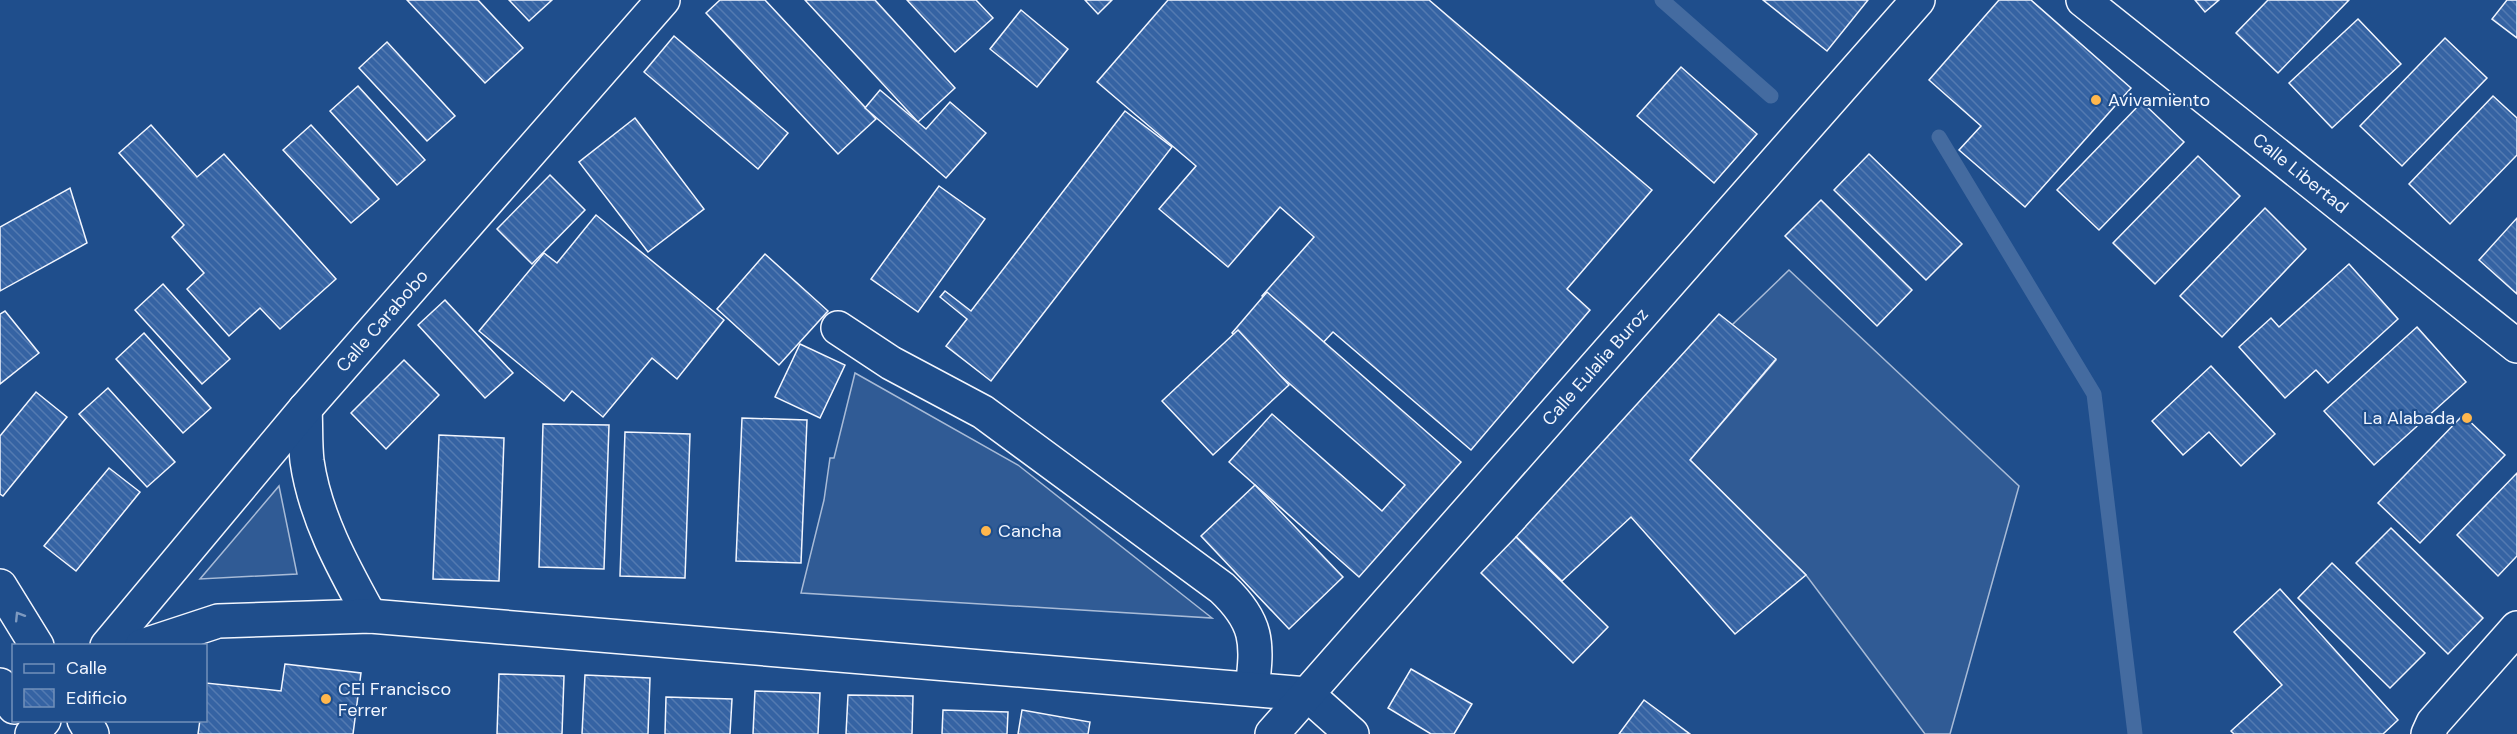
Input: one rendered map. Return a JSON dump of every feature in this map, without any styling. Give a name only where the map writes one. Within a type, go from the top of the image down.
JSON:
[{"type":"street","name":"Calle Carabobo","points":[[108,644],[305,409],[663,0]]},
{"type":"street","name":"Calle Eulalia Buroz","points":[[1272,734],[1918,0]]},
{"type":"street","name":"Calle Libertad","points":[[2083,0],[2517,346]]},
{"type":"street","points":[[838,328],[921,380],[982,412],[1222,588],[1237,602],[1254,636],[1257,654],[1252,689]]},
{"type":"street","points":[[305,409],[307,459],[320,512],[348,576],[370,616]]},
{"type":"street","points":[[0,586],[36,644]]},
{"type":"street","points":[[145,644],[218,621],[370,616],[1307,694],[1352,734]]},
{"type":"street","points":[[2428,734],[2433,723],[2517,628]]},
{"type":"street","points":[[0,685],[12,704]]},
{"type":"street","points":[[31,734],[42,722]]},
{"type":"shaded area","points":[[1789,270],[2019,486],[1950,734],[1925,734],[1806,575],[1690,460],[1776,360],[1732,325]]},
{"type":"shaded area","points":[[855,373],[1018,465],[1212,618],[801,593],[824,500],[830,458],[834,458]]},
{"type":"shaded area","points":[[279,486],[297,574],[200,579]]},
{"type":"building","points":[[407,0],[478,0],[523,48],[485,83]]},
{"type":"building","points":[[509,0],[552,0],[529,21]]},
{"type":"building","points":[[720,0],[765,0],[876,119],[838,154],[706,13]]},
{"type":"building","points":[[805,0],[875,0],[955,88],[918,122]]},
{"type":"building","points":[[907,0],[976,0],[993,18],[955,52]]},
{"type":"building","points":[[1085,0],[1112,0],[1098,14]]},
{"type":"building","points":[[1168,0],[1429,0],[1652,190],[1567,289],[1590,310],[1471,450],[1333,332],[1320,346],[1262,296],[1314,237],[1280,207],[1228,267],[1159,209],[1196,166],[1097,82]]},
{"type":"building","points":[[1763,0],[1868,0],[1827,51]]},
{"type":"building","points":[[1999,0],[2031,0],[2131,88],[2025,207],[1959,150],[1981,126],[1929,80]]},
{"type":"building","points":[[2195,0],[2219,0],[2205,12]]},
{"type":"building","points":[[2268,0],[2349,0],[2278,73],[2236,33]]},
{"type":"building","points":[[2507,0],[2517,0],[2517,38],[2492,19]]},
{"type":"building","points":[[1021,10],[1068,49],[1037,87],[990,49]]},
{"type":"building","points":[[2358,19],[2401,64],[2332,128],[2289,83]]},
{"type":"building","points":[[674,36],[788,133],[758,169],[644,72]]},
{"type":"building","points":[[2445,38],[2487,78],[2402,166],[2360,126]]},
{"type":"building","points":[[387,42],[455,116],[427,141],[359,68]]},
{"type":"building","points":[[1681,67],[1757,134],[1714,183],[1637,116]]},
{"type":"building","points":[[358,86],[425,160],[397,185],[330,111]]},
{"type":"building","points":[[880,90],[926,129],[950,102],[986,133],[946,178],[865,108]]},
{"type":"building","points":[[2493,96],[2517,118],[2517,155],[2450,224],[2409,184]]},
{"type":"building","points":[[2142,102],[2184,142],[2099,230],[2057,190]]},
{"type":"building","points":[[1125,111],[1172,147],[991,381],[946,346],[967,319],[940,297],[945,291],[971,311]]},
{"type":"building","points":[[635,118],[704,209],[648,252],[579,162]]},
{"type":"building","points":[[151,125],[197,177],[224,154],[336,279],[280,329],[260,308],[229,336],[187,289],[204,273],[172,237],[184,225],[119,153]]},
{"type":"building","points":[[311,125],[379,199],[351,223],[283,150]]},
{"type":"building","points":[[1869,154],[1962,244],[1926,280],[1834,190]]},
{"type":"building","points":[[2198,156],[2240,196],[2155,284],[2113,243]]},
{"type":"building","points":[[550,175],[585,210],[532,264],[497,229]]},
{"type":"building","points":[[939,186],[985,219],[918,312],[871,279]]},
{"type":"building","points":[[70,188],[87,243],[0,291],[0,227]]},
{"type":"building","points":[[1821,200],[1912,290],[1877,326],[1785,236]]},
{"type":"building","points":[[2265,208],[2306,249],[2222,337],[2180,296]]},
{"type":"building","points":[[596,215],[724,320],[677,379],[652,358],[603,417],[572,391],[564,401],[479,331],[544,253],[557,263]]},
{"type":"building","points":[[2517,218],[2517,294],[2479,260]]},
{"type":"building","points":[[765,254],[828,311],[779,365],[717,309]]},
{"type":"building","points":[[2349,264],[2398,319],[2328,383],[2316,370],[2285,398],[2239,347],[2271,318],[2279,327]]},
{"type":"building","points":[[163,284],[230,359],[202,384],[135,310]]},
{"type":"building","points":[[1267,292],[1461,462],[1359,577],[1229,462],[1272,414],[1382,511],[1405,485],[1232,333]]},
{"type":"building","points":[[445,300],[513,373],[485,398],[418,325]]},
{"type":"building","points":[[5,311],[39,353],[0,384],[0,314]]},
{"type":"building","points":[[1719,314],[1776,359],[1690,460],[1806,575],[1735,634],[1631,517],[1562,581],[1516,537]]},
{"type":"building","points":[[2417,327],[2466,382],[2374,465],[2324,411]]},
{"type":"building","points":[[1238,330],[1289,385],[1213,455],[1162,401]]},
{"type":"building","points":[[144,333],[211,408],[183,433],[116,359]]},
{"type":"building","points":[[800,344],[845,365],[820,418],[775,397]]},
{"type":"building","points":[[404,360],[439,395],[386,449],[351,413]]},
{"type":"building","points":[[2211,366],[2275,434],[2241,466],[2209,432],[2183,455],[2152,421]]},
{"type":"building","points":[[108,388],[175,462],[147,487],[79,414]]},
{"type":"building","points":[[36,392],[67,417],[3,496],[0,494],[0,436]]},
{"type":"building","points":[[2463,415],[2505,455],[2420,543],[2378,503]]},
{"type":"building","points":[[742,418],[807,420],[801,563],[736,561]]},
{"type":"building","points":[[543,424],[609,425],[604,569],[539,567]]},
{"type":"building","points":[[625,432],[690,434],[685,578],[620,576]]},
{"type":"building","points":[[439,435],[504,438],[499,581],[433,579]]},
{"type":"building","points":[[109,468],[140,492],[76,571],[44,546]]},
{"type":"building","points":[[2517,473],[2517,556],[2498,576],[2457,535]]},
{"type":"building","points":[[1255,485],[1343,577],[1289,629],[1201,536]]},
{"type":"building","points":[[2391,528],[2483,618],[2448,654],[2356,563]]},
{"type":"building","points":[[1516,537],[1608,627],[1573,663],[1481,573]]},
{"type":"building","points":[[2332,563],[2425,653],[2390,688],[2298,598]]},
{"type":"building","points":[[2280,589],[2398,720],[2383,734],[2234,734],[2231,731],[2282,685],[2234,632]]},
{"type":"building","points":[[285,664],[361,673],[353,734],[198,734],[200,722],[207,722],[207,683],[281,691]]},
{"type":"building","points":[[1411,669],[1472,704],[1454,734],[1431,734],[1388,708]]},
{"type":"building","points":[[499,674],[564,676],[562,734],[497,734]]},
{"type":"building","points":[[585,675],[650,678],[648,734],[582,734]]},
{"type":"building","points":[[755,691],[820,693],[818,734],[753,734]]},
{"type":"building","points":[[848,695],[913,696],[912,734],[846,734]]},
{"type":"building","points":[[666,697],[732,699],[730,734],[665,734]]},
{"type":"building","points":[[1644,700],[1690,734],[1619,734]]},
{"type":"building","points":[[943,710],[1008,712],[1007,734],[942,734]]},
{"type":"building","points":[[1022,710],[1090,722],[1088,734],[1018,734]]},
{"type":"waterway","points":[[1662,0],[1771,96]]},
{"type":"waterway","points":[[1939,137],[2094,394],[2135,734]]},
{"type":"place","name":"Avivamiento","points":[[2096,100]]},
{"type":"place","name":"La Alabada","points":[[2467,418]]},
{"type":"place","name":"Cancha","points":[[986,531]]},
{"type":"place","name":"CEI Francisco Ferrer","points":[[326,699]]}]
